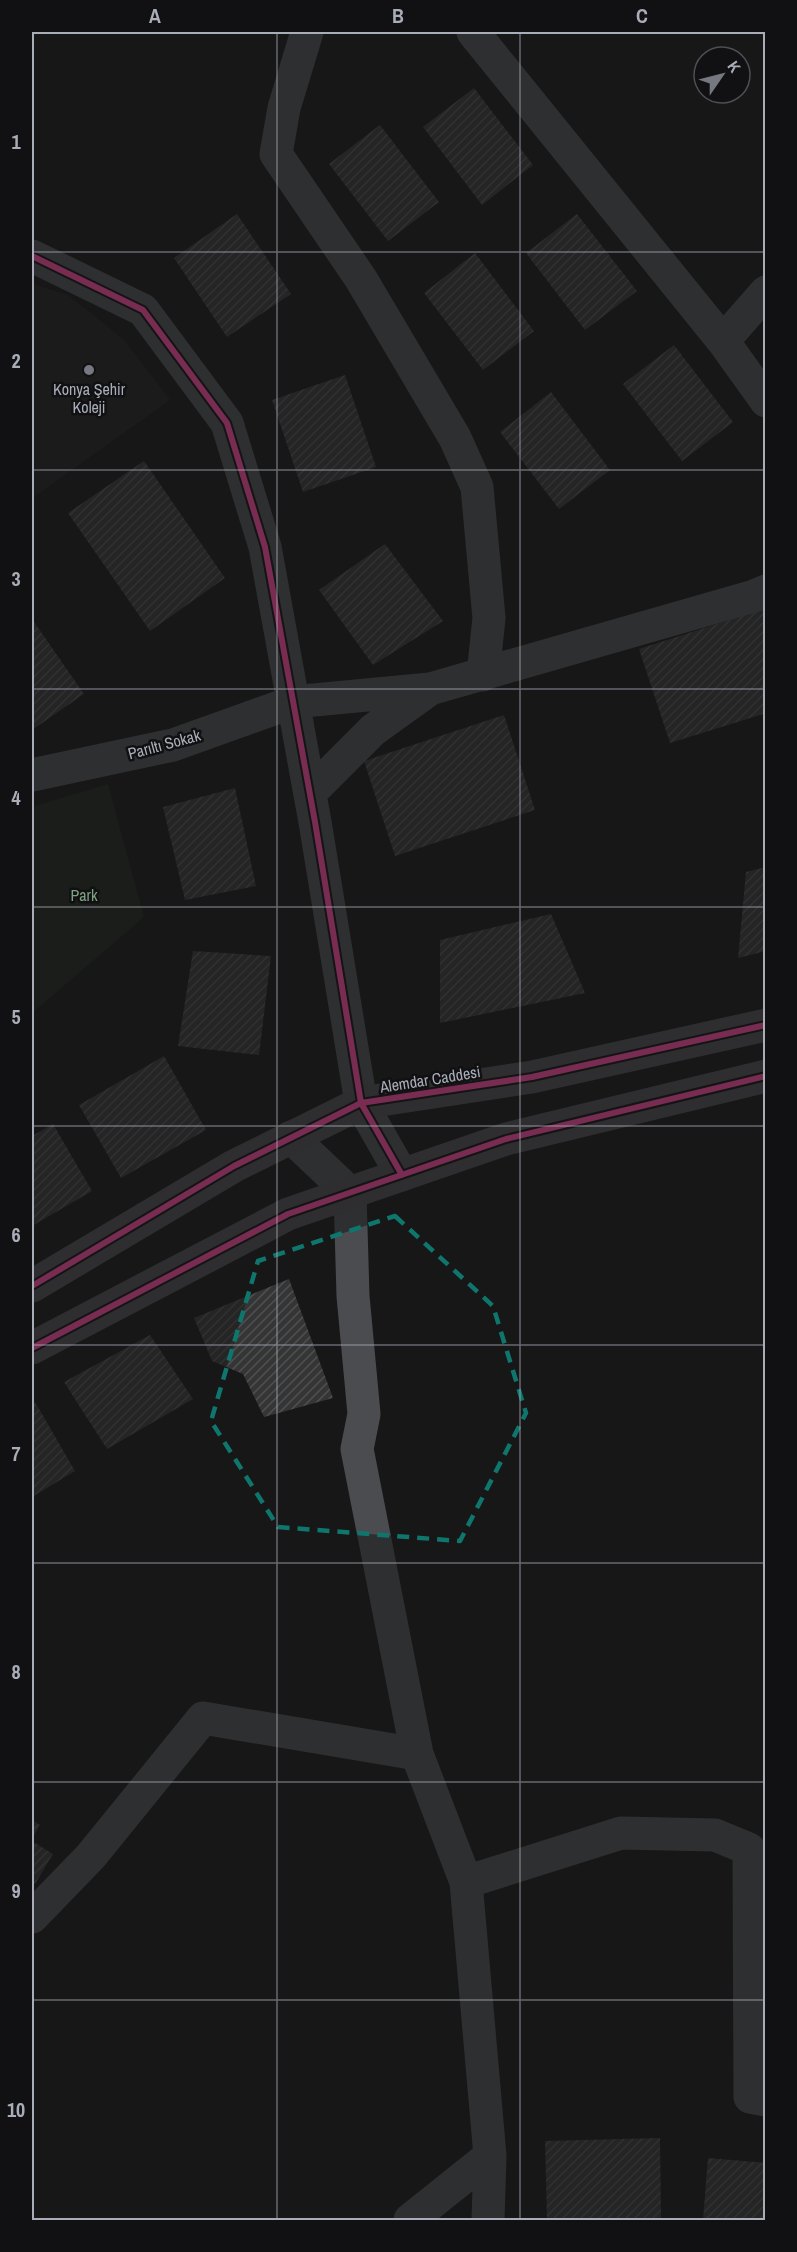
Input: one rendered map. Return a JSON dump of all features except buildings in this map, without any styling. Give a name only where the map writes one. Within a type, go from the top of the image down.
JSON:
[{"type":"main road","name":"Alemdar Caddesi","points":[[32,1286],[234,1166],[361,1103],[532,1077],[765,1025]]},
{"type":"main road","points":[[32,1348],[288,1214],[506,1139],[765,1076]]},
{"type":"street","points":[[307,32],[284,108],[276,154],[361,279],[455,438],[477,487],[489,618],[483,675]]},
{"type":"street","points":[[473,32],[723,341],[765,401]]},
{"type":"street","points":[[32,256],[143,310],[227,423],[265,547],[310,793],[361,1103],[402,1175]]},
{"type":"street","points":[[723,341],[765,292]]},
{"type":"street","points":[[310,793],[373,729],[430,689],[765,591]]},
{"type":"street","name":"Parıltı Sokak","points":[[32,776],[173,745],[293,702],[430,689]]},
{"type":"street","points":[[291,1137],[350,1193],[353,1296],[364,1414],[357,1449],[417,1754],[466,1882],[490,2156],[488,2220]]},
{"type":"street","points":[[32,1917],[91,1856],[203,1718],[417,1754]]},
{"type":"street","points":[[466,1882],[621,1833],[715,1835],[749,1849],[750,2097],[765,2100]]},
{"type":"street","points":[[410,2220],[490,2156]]},
{"type":"highlighted area","points":[[395,1216],[493,1306],[526,1413],[460,1541],[278,1527],[211,1421],[258,1261]]},
{"type":"shaded area","name":"Konya Şehir Koleji","points":[[32,284],[68,295],[124,340],[170,400],[32,498]]},
{"type":"green space","name":"Park","points":[[108,784],[144,917],[32,1013],[32,807]]},
{"type":"cycle path","points":[[32,256],[143,310],[227,423],[265,547],[315,822],[361,1103],[402,1175]]},
{"type":"cycle path","points":[[32,1286],[234,1166],[361,1103],[532,1077],[766,1025]]},
{"type":"cycle path","points":[[32,1348],[288,1214],[506,1139],[766,1076]]},
{"type":"place","name":"Konya Şehir Koleji","points":[[89,370]]}]
